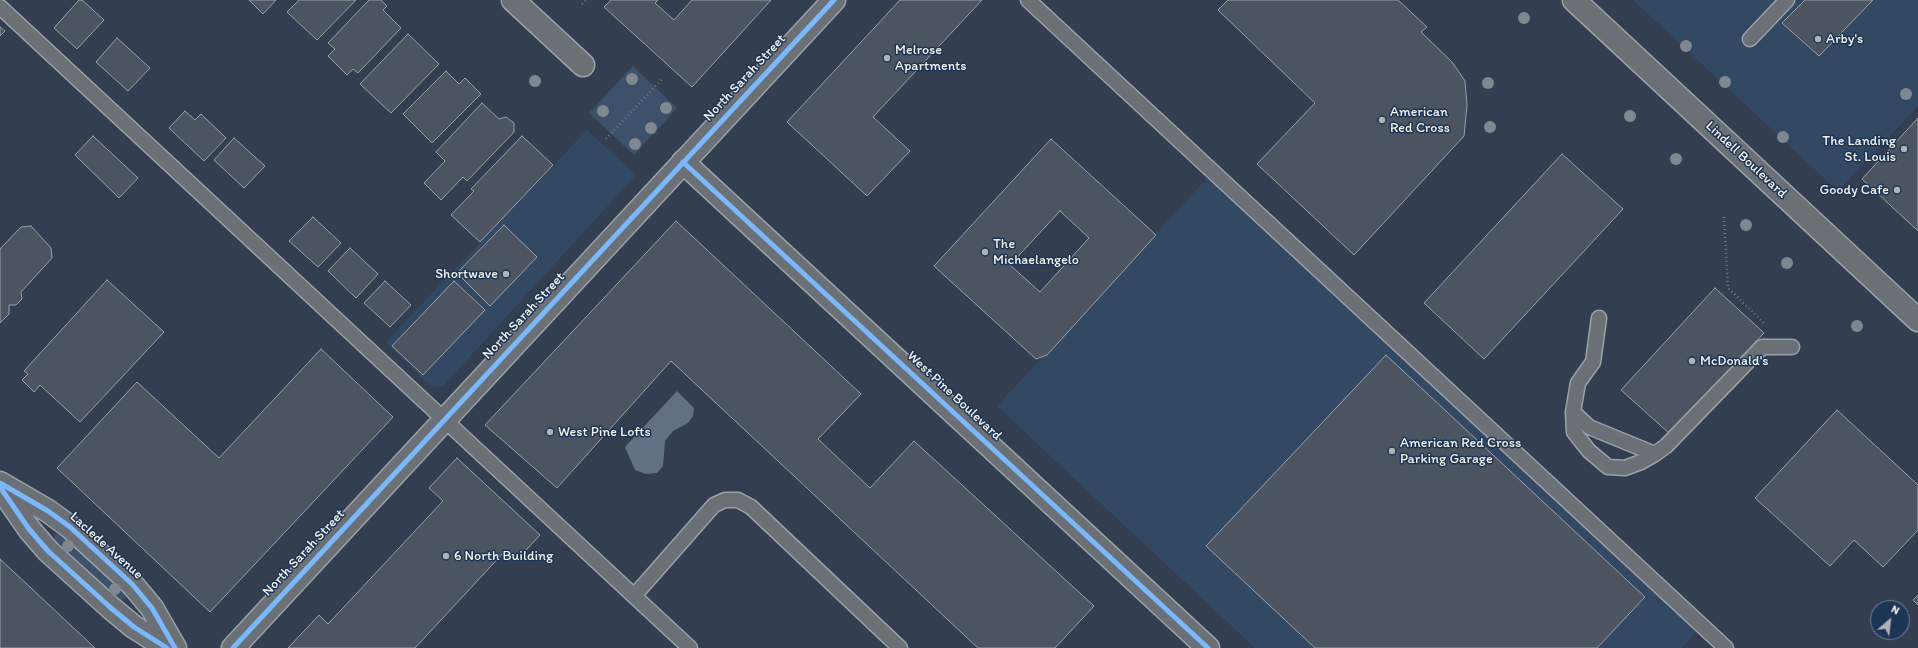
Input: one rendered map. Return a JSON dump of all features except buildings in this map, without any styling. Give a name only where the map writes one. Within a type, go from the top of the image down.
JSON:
[{"type":"street","points":[[513,0],[583,65]]},
{"type":"street","name":"North Sarah Street","points":[[233,648],[834,0]]},
{"type":"street","name":"Lindell Boulevard","points":[[1574,0],[1918,320]]},
{"type":"street","name":"West Pine Boulevard","points":[[683,162],[1208,648]]},
{"type":"street","name":"Laclede Avenue","points":[[0,483],[48,511],[70,527],[132,584],[152,608],[176,648]]},
{"type":"street","points":[[0,487],[29,529],[48,551],[134,627],[167,648]]},
{"type":"lane","points":[[1028,0],[1726,648]]},
{"type":"lane","points":[[1750,39],[1787,0]]},
{"type":"lane","points":[[0,7],[690,648]]},
{"type":"lane","points":[[1599,318],[1593,362],[1578,383],[1574,412],[1574,432],[1589,451],[1608,467],[1625,468],[1655,454],[1666,446],[1762,347],[1792,348]]},
{"type":"lane","points":[[1574,412],[1589,427],[1655,454]]},
{"type":"lane","points":[[634,596],[714,505],[725,500],[738,500],[751,507],[900,648]]},
{"type":"path","points":[[582,4],[586,0]]},
{"type":"path","points":[[606,139],[662,78]]},
{"type":"path","points":[[1724,217],[1728,288],[1772,330]]},
{"type":"shaded area","points":[[1633,0],[1918,0],[1918,106],[1838,191]]},
{"type":"shaded area","points":[[633,66],[677,108],[634,155],[589,113]]},
{"type":"shaded area","points":[[587,130],[636,175],[444,385],[436,387],[426,382],[386,342]]},
{"type":"shaded area","points":[[1209,176],[1698,630],[1682,648],[1255,648],[997,406]]},
{"type":"shaded area","points":[[677,391],[694,408],[693,416],[688,423],[673,431],[665,441],[663,466],[657,473],[646,474],[635,470],[625,447]]},
{"type":"shaded area","points":[[64,532],[127,594],[125,599],[117,601],[53,542],[55,534]]},
{"type":"cycle path","points":[[233,648],[834,0]]},
{"type":"cycle path","points":[[683,162],[1208,648]]},
{"type":"cycle path","points":[[0,483],[48,511],[70,527],[132,584],[152,608],[175,648]]},
{"type":"cycle path","points":[[0,487],[29,529],[48,551],[134,627],[167,648]]},
{"type":"place","name":"Arby's","points":[[1818,39]]},
{"type":"place","name":"Melrose Apartments","points":[[887,58]]},
{"type":"place","name":"American Red Cross","points":[[1382,120]]},
{"type":"place","name":"The Landing St. Louis","points":[[1904,149]]},
{"type":"place","name":"Goody Cafe","points":[[1897,190]]},
{"type":"place","name":"The Michaelangelo","points":[[985,252]]},
{"type":"place","name":"Shortwave","points":[[506,274]]},
{"type":"place","name":"McDonald's","points":[[1692,361]]},
{"type":"place","name":"West Pine Lofts","points":[[550,432]]},
{"type":"place","name":"American Red Cross Parking Garage","points":[[1392,451]]},
{"type":"place","name":"6 North Building","points":[[446,556]]}]
